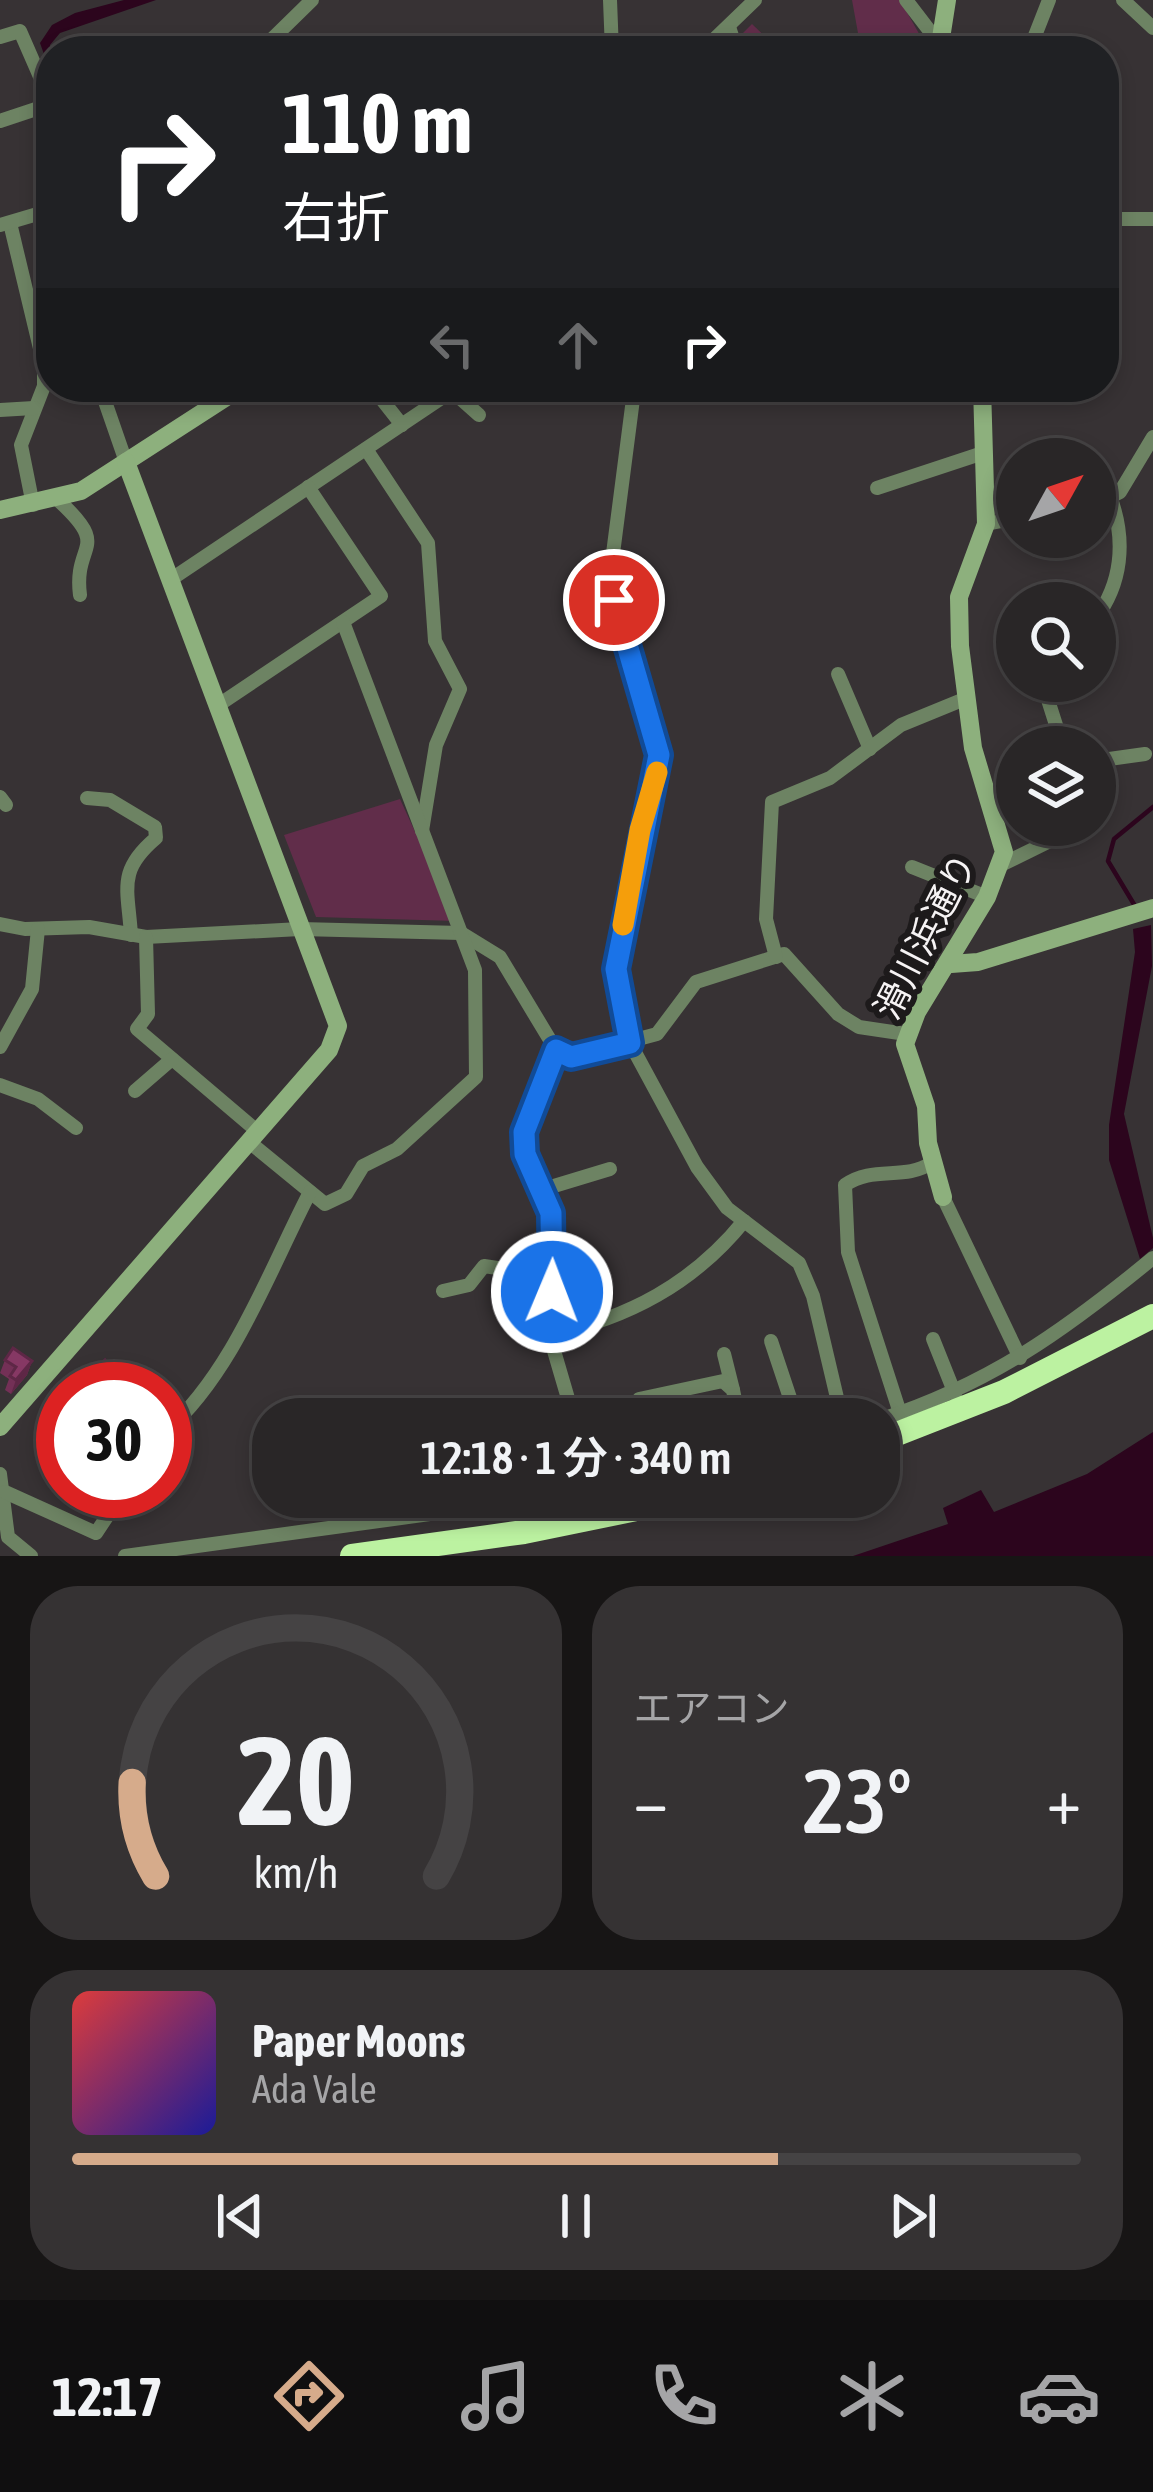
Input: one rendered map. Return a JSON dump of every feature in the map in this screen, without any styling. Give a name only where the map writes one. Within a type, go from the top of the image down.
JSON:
[{"type":"highway","points":[[900,1433],[1004,1392],[1153,1316]]},
{"type":"highway","points":[[352,1556],[592,1518]]},
{"type":"street","points":[[279,36],[312,0]]},
{"type":"street","points":[[610,0],[611,36]]},
{"type":"street","points":[[719,36],[755,0]]},
{"type":"street","points":[[906,0],[934,36]]},
{"type":"street","points":[[941,36],[946,0]]},
{"type":"street","points":[[1034,36],[1048,0]]},
{"type":"street","points":[[1124,0],[1153,28]]},
{"type":"street","points":[[729,27],[732,36]]},
{"type":"street","points":[[0,37],[20,31],[36,68]]},
{"type":"street","points":[[0,121],[36,108]]},
{"type":"street","points":[[36,215],[5,224],[36,336]]},
{"type":"street","points":[[1119,219],[1153,219]]},
{"type":"street","points":[[33,505],[21,445],[37,402]]},
{"type":"street","points":[[0,1426],[329,1050],[338,1026],[105,402]]},
{"type":"street","points":[[0,510],[81,491],[219,402]]},
{"type":"street","points":[[384,402],[402,424]]},
{"type":"street","points":[[170,580],[435,402]]},
{"type":"street","points":[[464,402],[479,415]]},
{"type":"street","points":[[633,402],[610,569],[659,755],[616,969],[630,1043],[697,1167],[744,1221],[799,1263],[813,1296],[837,1398]]},
{"type":"street","name":"滑川浜通り","points":[[982,402],[986,524],[959,597],[973,748],[1004,852],[987,897],[951,964],[906,1034],[926,1106],[932,1163],[1019,1358]]},
{"type":"street","points":[[0,410],[34,408]]},
{"type":"street","points":[[1116,492],[1153,437]]},
{"type":"street","points":[[366,449],[428,543],[435,641],[460,689],[436,745],[422,831]]},
{"type":"street","points":[[878,488],[982,452]]},
{"type":"street","points":[[217,706],[381,596],[308,487]]},
{"type":"street","points":[[58,499],[85,524],[90,544],[78,582],[80,595]]},
{"type":"street","points":[[1116,513],[1116,582]]},
{"type":"street","points":[[986,524],[996,522]]},
{"type":"street","points":[[87,798],[110,800],[155,827],[156,838],[132,858],[127,872],[148,1014],[137,1029],[325,1204],[346,1194],[363,1166],[397,1149],[476,1077],[476,970],[343,622]]},
{"type":"street","points":[[838,674],[870,749]]},
{"type":"street","points":[[776,957],[766,919],[772,802],[830,778],[902,725],[967,698]]},
{"type":"street","points":[[1116,758],[1144,754]]},
{"type":"street","points":[[1001,865],[1040,846]]},
{"type":"street","points":[[912,867],[987,897]]},
{"type":"street","points":[[951,964],[978,962],[1153,908]]},
{"type":"street","points":[[0,924],[38,929],[89,927],[138,936],[300,929],[461,933],[500,957],[556,1050],[571,1057],[657,1034],[696,982],[790,956],[838,1014],[859,1027],[906,1034]]},
{"type":"street","points":[[0,1047],[32,988],[38,929]]},
{"type":"street","points":[[556,1050],[524,1132],[531,1170],[544,1189],[553,1229],[552,1292],[545,1320],[568,1398]]},
{"type":"street","points":[[134,1091],[172,1058]]},
{"type":"street","points":[[0,1085],[38,1099],[76,1128]]},
{"type":"street","points":[[895,1398],[848,1252],[845,1185],[860,1174],[917,1172],[932,1163]]},
{"type":"street","points":[[544,1189],[610,1169]]},
{"type":"street","points":[[192,1404],[230,1347],[310,1192]]},
{"type":"street","points":[[550,1335],[599,1325],[671,1288],[717,1255],[744,1221]]},
{"type":"street","points":[[900,1413],[956,1394],[1065,1330],[1153,1258]]},
{"type":"street","points":[[443,1291],[469,1285],[488,1266],[552,1292]]},
{"type":"street","points":[[933,1340],[956,1394]]},
{"type":"street","points":[[771,1341],[789,1398]]},
{"type":"street","points":[[724,1354],[735,1398]]},
{"type":"street","points":[[649,1398],[723,1381],[733,1390]]},
{"type":"street","points":[[0,1474],[8,1537],[31,1556]]},
{"type":"street","points":[[5,1492],[36,1506]]},
{"type":"street","points":[[63,1518],[96,1533],[106,1518]]},
{"type":"street","points":[[125,1556],[401,1518]]},
{"type":"shaded area","points":[[124,0],[156,0],[58,36],[45,36],[52,25],[75,13]]},
{"type":"shaded area","points":[[852,0],[900,0],[920,36],[910,33],[858,33]]},
{"type":"shaded area","points":[[752,24],[764,36],[740,36]]},
{"type":"shaded area","points":[[400,799],[456,921],[316,917],[284,835]]},
{"type":"shaded area","points":[[1151,925],[1152,966],[1124,1114],[1153,1238],[1153,1248],[1140,1259],[1109,1160],[1109,1125],[1135,952],[1133,929]]},
{"type":"shaded area","points":[[1153,1432],[1153,1556],[853,1556],[948,1524],[943,1508],[981,1490],[994,1512],[1087,1474]]},
{"type":"building","points":[[13,1348],[32,1361],[16,1380],[10,1376],[16,1367],[5,1360]]},
{"type":"waterway","points":[[1135,906],[1108,861],[1114,839],[1153,807]]},
{"type":"slow traffic","points":[[623,925],[640,830],[657,772]]},
{"type":"route","points":[[552,1292],[551,1213],[525,1154],[524,1132],[532,1101],[556,1050],[571,1057],[630,1043],[616,969],[640,830],[659,755],[614,600]]}]
